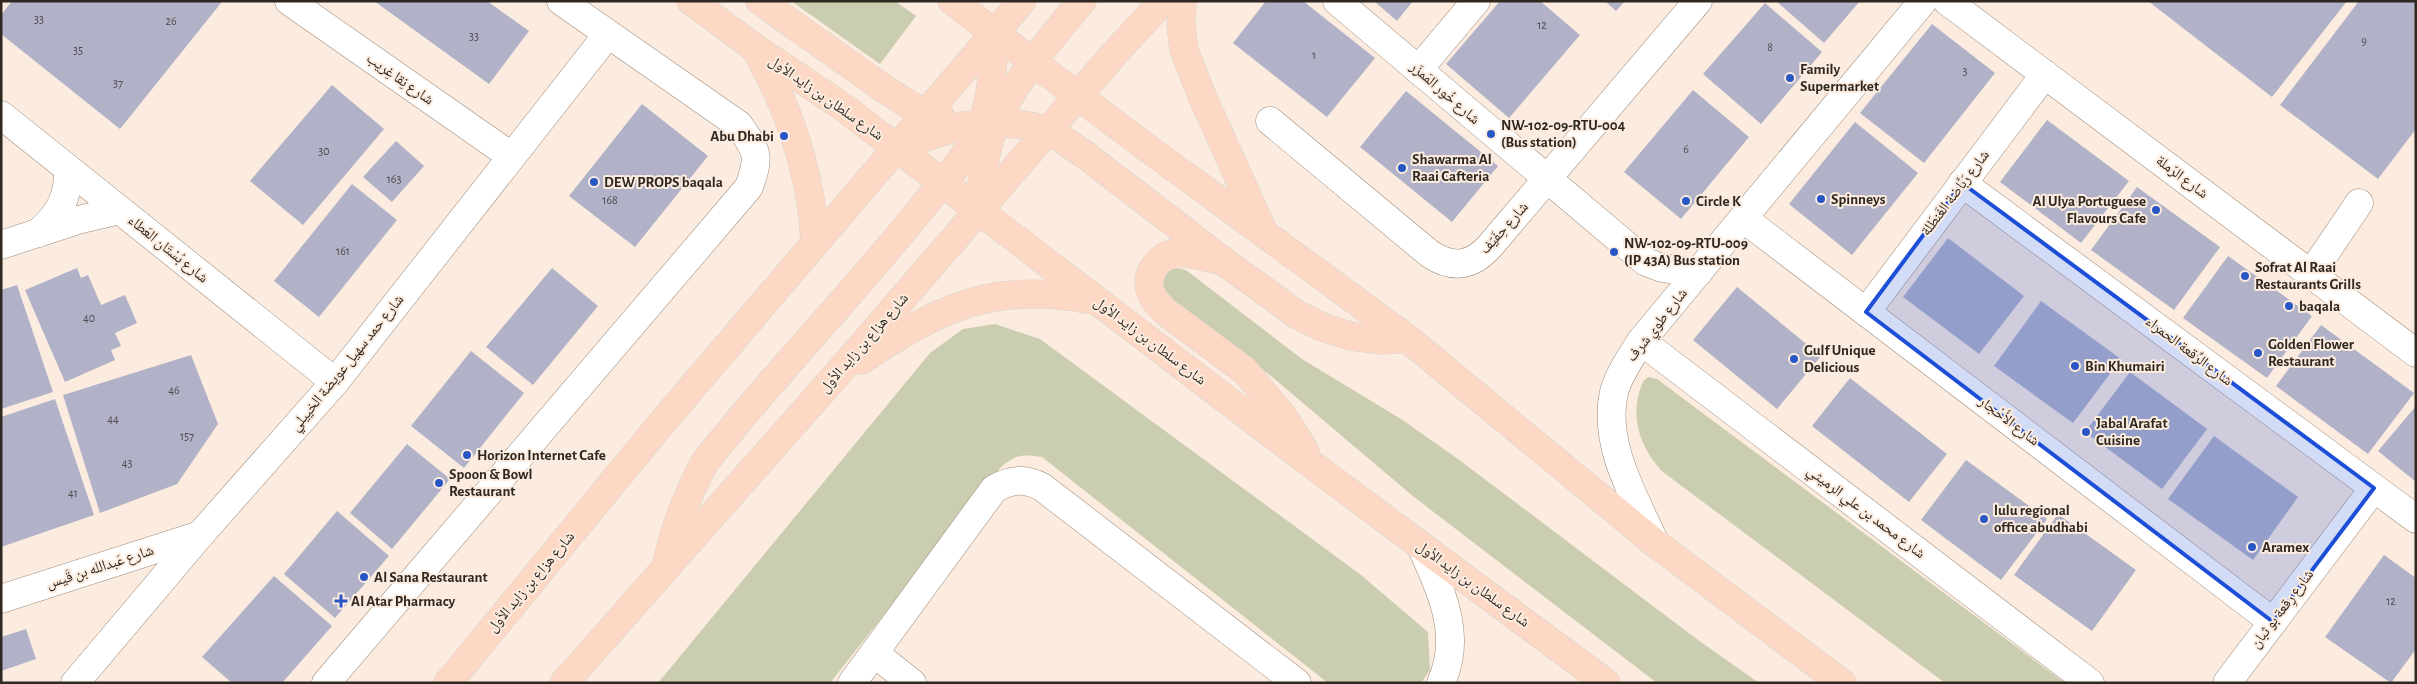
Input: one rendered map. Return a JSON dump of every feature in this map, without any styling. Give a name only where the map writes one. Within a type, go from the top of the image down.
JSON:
[{"type":"main road","name":"شارع سلطان بن زايد الأول","points":[[691,1],[755,48],[843,107],[1315,467],[1606,683]]},
{"type":"main road","points":[[760,1],[883,88],[924,114],[1018,124],[1049,130],[1088,157],[1296,314],[1322,327],[1350,336],[1369,339],[1408,339]]},
{"type":"main road","points":[[952,1],[1408,339],[1655,543],[1842,683]]},
{"type":"main road","name":"شارع هزاع بن زايد الأول","points":[[448,683],[815,242],[1022,1]]},
{"type":"main road","points":[[666,567],[674,530],[686,497],[705,462],[898,237],[942,182],[958,166],[1016,85],[1082,1]]},
{"type":"main road","name":"شارع هزاع بن زايد الأول","points":[[564,683],[832,380],[1078,96],[1164,1]]},
{"type":"main road","points":[[1182,1],[1181,25],[1184,50],[1202,96],[1264,232]]},
{"type":"main road","points":[[979,210],[989,122],[994,33]]},
{"type":"main road","points":[[755,48],[776,84],[792,122],[803,160],[813,215],[815,242]]},
{"type":"main road","points":[[896,147],[956,127],[1039,112],[1078,96]]},
{"type":"main road","points":[[1226,263],[1190,254],[1175,253],[1163,258],[1154,267],[1149,279],[1150,292],[1166,312],[1250,377],[1282,415],[1315,467]]},
{"type":"main road","points":[[832,380],[916,325],[959,306],[984,298],[1039,292],[1098,300]]},
{"type":"street","name":"شارع نِقا غِريب","points":[[288,1],[511,156]]},
{"type":"street","points":[[326,683],[749,187],[757,162],[753,146],[739,125],[561,1]]},
{"type":"street","name":"شارع خُور المَمزَر","points":[[1337,1],[1646,262],[1671,270],[1698,273]]},
{"type":"street","points":[[1418,70],[1476,1]]},
{"type":"street","name":"شارع حِفَيّف","points":[[1270,121],[1441,262],[1455,265],[1468,263],[1481,256],[1698,1]]},
{"type":"street","name":"شارع طوي شرف","points":[[1655,543],[1616,449],[1611,422],[1614,392],[1624,368],[1641,341],[1923,1]]},
{"type":"street","name":"شارع الرّملة","points":[[1947,1],[2416,353]]},
{"type":"street","name":"شارع حمد سهيل عويضة الخييلي","points":[[75,683],[200,535],[335,382],[608,34]]},
{"type":"street","name":"شارع رَبَّاضة الغَنطَلة","points":[[1866,312],[2045,74]]},
{"type":"street","name":"شارع بُسْتَان العَطاء","points":[[1,115],[335,382]]},
{"type":"street","points":[[38,233],[59,212],[68,184],[68,169]]},
{"type":"street","name":"شارع الرِّقعة الحمراء","points":[[1962,183],[2416,519]]},
{"type":"street","points":[[2311,274],[2359,204]]},
{"type":"street","points":[[1,245],[120,210]]},
{"type":"street","name":"شارع الأَحْجار","points":[[1744,219],[2273,622]]},
{"type":"street","name":"شارع خُور المَمزَر","points":[[1646,262],[1661,296],[1664,314]]},
{"type":"street","name":"شارع محمد بن علي الرميثي","points":[[1641,341],[2090,683]]},
{"type":"street","points":[[852,683],[994,490],[1005,483],[1018,479],[1031,481],[1042,487],[1297,683]]},
{"type":"street","name":"شارع رِقعة بو ثبان","points":[[2227,683],[2374,488]]},
{"type":"street","name":"شارع عَبدالله بن قَيس","points":[[1,599],[200,535]]},
{"type":"street","points":[[1421,546],[1437,581],[1448,617],[1451,650],[1448,666],[1441,683]]},
{"type":"street","points":[[584,683],[598,644]]},
{"type":"street","points":[[874,654],[912,683]]},
{"type":"highlighted area","points":[[1962,183],[2374,488],[2273,622],[1866,312]]},
{"type":"green space","points":[[791,1],[895,1],[916,16],[880,64]]},
{"type":"green space","points":[[1177,268],[1186,270],[1302,359],[1401,419],[1458,459],[1698,640],[1759,683],[1657,683],[1414,497],[1271,376],[1168,296],[1162,288],[1161,281],[1168,271]]},
{"type":"green space","points":[[995,324],[1040,339],[1361,575],[1428,632],[1430,670],[1421,683],[1328,683],[1042,457],[1024,455],[1010,460],[1000,468],[830,683],[658,683],[930,353],[963,329]]},
{"type":"green space","points":[[1648,377],[1657,379],[2065,683],[1945,683],[1663,472],[1645,446],[1638,426],[1637,404],[1639,393],[1643,382]]},
{"type":"building","points":[[12,1],[219,1],[221,3],[120,129],[1,34],[1,15]]},
{"type":"building","points":[[374,1],[487,1],[529,31],[489,84]]},
{"type":"building","points":[[1266,1],[1303,1],[1375,58],[1327,117],[1233,43]]},
{"type":"building","points":[[1374,1],[1413,1],[1397,21]]},
{"type":"building","points":[[1500,1],[1540,1],[1580,35],[1509,118],[1446,64]]},
{"type":"building","points":[[1605,1],[1625,1],[1616,11]]},
{"type":"building","points":[[1776,1],[1860,1],[1824,43]]},
{"type":"building","points":[[2148,1],[2347,1],[2272,97]]},
{"type":"building","points":[[2359,1],[2416,1],[2416,129],[2378,179],[2280,105]]},
{"type":"building","points":[[1765,3],[1822,52],[1761,124],[1703,74]]},
{"type":"building","points":[[1932,24],[1995,73],[1924,163],[1860,113]]},
{"type":"building","points":[[332,85],[384,129],[303,225],[250,181]]},
{"type":"building","points":[[1693,90],[1749,137],[1681,219],[1624,172]]},
{"type":"building","points":[[1406,91],[1498,166],[1452,222],[1360,147]]},
{"type":"building","points":[[642,104],[708,156],[635,247],[569,196]]},
{"type":"building","points":[[2047,120],[2129,181],[2081,243],[2000,182]]},
{"type":"building","points":[[1855,122],[1918,173],[1852,255],[1789,204]]},
{"type":"building","points":[[396,141],[424,166],[392,202],[363,177]]},
{"type":"building","points":[[352,184],[397,220],[319,317],[274,281]]},
{"type":"building","points":[[2137,187],[2220,247],[2174,310],[2091,250]]},
{"type":"building","points":[[1948,238],[2024,296],[1979,354],[1903,297]]},
{"type":"building","points":[[2228,256],[2312,316],[2267,378],[2183,318]]},
{"type":"building","points":[[77,268],[81,278],[88,275],[101,305],[125,295],[137,323],[115,333],[121,346],[111,350],[115,360],[65,382],[25,290]]},
{"type":"building","points":[[552,268],[598,306],[533,385],[486,347]]},
{"type":"building","points":[[17,285],[53,392],[1,409],[1,290]]},
{"type":"building","points":[[1737,287],[1821,356],[1777,409],[1693,340]]},
{"type":"building","points":[[2041,301],[2121,359],[2073,423],[1994,366]]},
{"type":"building","points":[[2321,325],[2414,393],[2368,454],[2276,386]]},
{"type":"building","points":[[471,351],[524,393],[464,468],[411,426]]},
{"type":"building","points":[[191,355],[218,424],[177,484],[100,513],[63,395]]},
{"type":"building","points":[[2130,372],[2207,429],[2162,489],[2085,432]]},
{"type":"building","points":[[1850,378],[1947,454],[1909,502],[1812,426]]},
{"type":"building","points":[[55,399],[94,515],[1,547],[1,417]]},
{"type":"building","points":[[2416,406],[2416,482],[2378,451]]},
{"type":"building","points":[[2214,436],[2298,497],[2253,560],[2168,499]]},
{"type":"building","points":[[407,444],[450,479],[392,549],[350,513]]},
{"type":"building","name":"lulu regional office abudhabi","points":[[1966,460],[2047,519],[2001,580],[1921,520]]},
{"type":"building","points":[[337,511],[389,556],[335,618],[284,574]]},
{"type":"building","points":[[2058,514],[2136,570],[2092,631],[2014,575]]},
{"type":"building","points":[[2384,555],[2416,578],[2416,649],[2391,683],[2325,637]]},
{"type":"building","points":[[274,576],[332,626],[282,683],[232,683],[202,657]]},
{"type":"building","points":[[26,629],[36,659],[1,671],[1,637]]},
{"type":"place","name":"Family Supermarket","points":[[1790,78]]},
{"type":"place","name":"NW-102-09-RTU-004 (Bus station)","points":[[1491,134]]},
{"type":"place","name":"Abu Dhabi","points":[[784,136]]},
{"type":"place","name":"Shawarma Al Raai Cafteria","points":[[1402,168]]},
{"type":"place","name":"DEW PROPS baqala","points":[[594,182]]},
{"type":"place","name":"Spinneys","points":[[1821,199]]},
{"type":"place","name":"Circle K","points":[[1686,201]]},
{"type":"place","name":"Al Ulya Portuguese Flavours Cafe","points":[[2156,210]]},
{"type":"place","name":"NW-102-09-RTU-009 (IP 43A) Bus station","points":[[1614,252]]},
{"type":"place","name":"Sofrat Al Raai Restaurants Grills","points":[[2245,276]]},
{"type":"place","name":"baqala","points":[[2289,306]]},
{"type":"place","name":"Golden Flower Restaurant","points":[[2258,353]]},
{"type":"place","name":"Gulf Unique Delicious","points":[[1794,359]]},
{"type":"place","name":"Bin Khumairi","points":[[2075,366]]},
{"type":"place","name":"Jabal Arafat Cuisine","points":[[2086,432]]},
{"type":"place","name":"Horizon Internet Cafe","points":[[467,455]]},
{"type":"place","name":"Spoon & Bowl Restaurant","points":[[439,483]]},
{"type":"place","name":"lulu regional office abudhabi","points":[[1984,519]]},
{"type":"place","name":"Aramex","points":[[2252,547]]},
{"type":"place","name":"Al Sana Restaurant","points":[[364,577]]},
{"type":"place","name":"Al Atar Pharmacy","points":[[341,601]]}]
